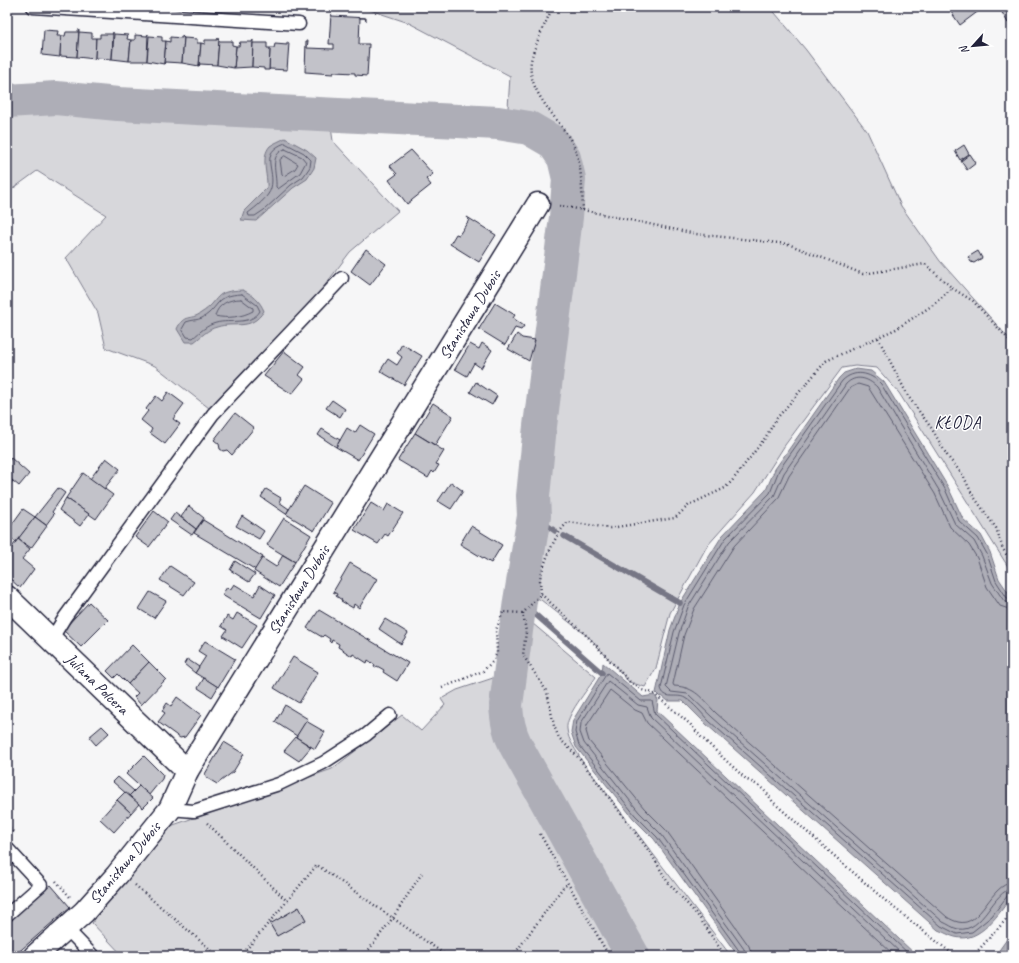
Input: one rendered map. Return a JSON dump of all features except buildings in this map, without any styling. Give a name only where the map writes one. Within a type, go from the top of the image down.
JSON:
[{"type":"street","name":"Stanisława Dubois","points":[[35,956],[84,912],[117,875],[170,808],[188,771],[546,204]]},
{"type":"street","name":"Juliana Polcera","points":[[7,597],[188,771]]},
{"type":"lane","points":[[33,7],[299,24]]},
{"type":"lane","points":[[51,640],[65,617],[213,414],[342,278]]},
{"type":"lane","points":[[170,808],[194,811],[279,784],[323,763],[366,735],[390,715]]},
{"type":"lane","points":[[7,848],[41,885],[7,915]]},
{"type":"lane","points":[[66,928],[93,956]]},
{"type":"path","points":[[553,7],[531,61],[532,81],[549,112],[568,137],[576,152],[580,169],[581,210]]},
{"type":"path","points":[[546,204],[696,234],[788,244],[863,274],[925,264],[952,288],[973,301],[1012,343]]},
{"type":"path","points":[[442,688],[483,671],[492,662],[497,653],[496,630],[503,612],[523,613],[541,594],[540,577],[562,527],[568,522],[610,528],[675,518],[689,505],[725,488],[765,438],[777,418],[826,361],[896,329],[933,304],[952,288]]},
{"type":"path","points":[[878,338],[908,396],[932,429],[948,458],[963,475],[972,494],[996,528],[1003,549],[1012,564]]},
{"type":"path","points":[[541,594],[589,638],[630,682],[642,690],[653,693],[690,724],[701,738],[748,780],[757,783],[766,790],[773,802],[888,903],[955,956]]},
{"type":"path","points":[[523,613],[526,632],[523,655],[547,692],[554,726],[559,738],[577,756],[602,788],[652,854],[667,881],[699,917],[725,956]]},
{"type":"path","points":[[194,811],[286,901]]},
{"type":"path","points":[[540,834],[609,956]]},
{"type":"path","points":[[240,956],[317,865],[392,919],[447,956]]},
{"type":"path","points":[[364,956],[392,919],[422,873]]},
{"type":"path","points":[[117,875],[134,884],[218,956]]},
{"type":"path","points":[[513,956],[564,886],[569,884]]},
{"type":"path","points":[[973,956],[1012,913]]},
{"type":"shaded area","points":[[371,7],[770,7],[806,50],[867,131],[901,206],[940,261],[1012,342],[1012,573],[899,393],[877,368],[855,366],[842,368],[785,445],[755,492],[707,546],[670,613],[656,668],[645,687],[629,682],[591,639],[541,600],[528,594],[569,301],[578,199],[575,170],[564,144],[552,131],[518,119],[508,108],[510,76],[409,23],[370,10]]},
{"type":"shaded area","points":[[31,108],[254,120],[331,127],[333,141],[398,211],[350,252],[304,313],[209,408],[155,366],[106,348],[98,313],[66,258],[106,215],[37,171],[7,193],[7,112]]},
{"type":"shaded area","points":[[532,623],[596,677],[573,710],[567,724],[569,738],[573,746],[582,761],[731,956],[640,956],[532,761],[517,730],[513,687],[520,638]]},
{"type":"shaded area","points":[[499,676],[498,718],[502,737],[627,956],[123,956],[92,923],[162,829],[332,769],[402,715],[421,731],[445,705],[441,699],[457,690]]},
{"type":"water","points":[[285,138],[307,150],[316,158],[314,168],[307,179],[293,188],[256,221],[241,220],[244,211],[267,188],[265,155],[267,150],[270,146]]},
{"type":"water","points":[[243,290],[256,299],[262,307],[264,311],[259,317],[248,324],[224,325],[214,328],[194,342],[185,342],[177,329],[182,321],[201,313],[221,294]]},
{"type":"water","points":[[856,369],[871,371],[884,382],[948,487],[963,519],[981,535],[990,552],[999,579],[1012,598],[1012,896],[1002,910],[988,925],[973,936],[964,938],[953,936],[938,930],[706,724],[683,701],[668,701],[656,693],[670,630],[680,603],[722,536],[766,490],[775,469],[839,378],[844,373]]},
{"type":"water","points":[[603,663],[643,697],[654,695],[658,700],[657,711],[917,956],[738,956],[654,839],[633,818],[576,747],[571,732],[573,720],[602,673]]},
{"type":"water","points":[[1012,932],[1012,956],[995,956]]},
{"type":"waterway","points":[[7,101],[56,98],[118,104],[498,123],[529,128],[553,142],[564,158],[569,179],[566,217],[540,426],[533,496],[534,516],[520,601],[506,711],[510,731],[516,746],[633,956]]},
{"type":"waterway","points":[[534,516],[555,531]]},
{"type":"waterway","points":[[564,536],[680,603]]},
{"type":"waterway","points":[[520,601],[602,673]]},
{"type":"district","name":"KŁODA","points":[[958,422]]}]
